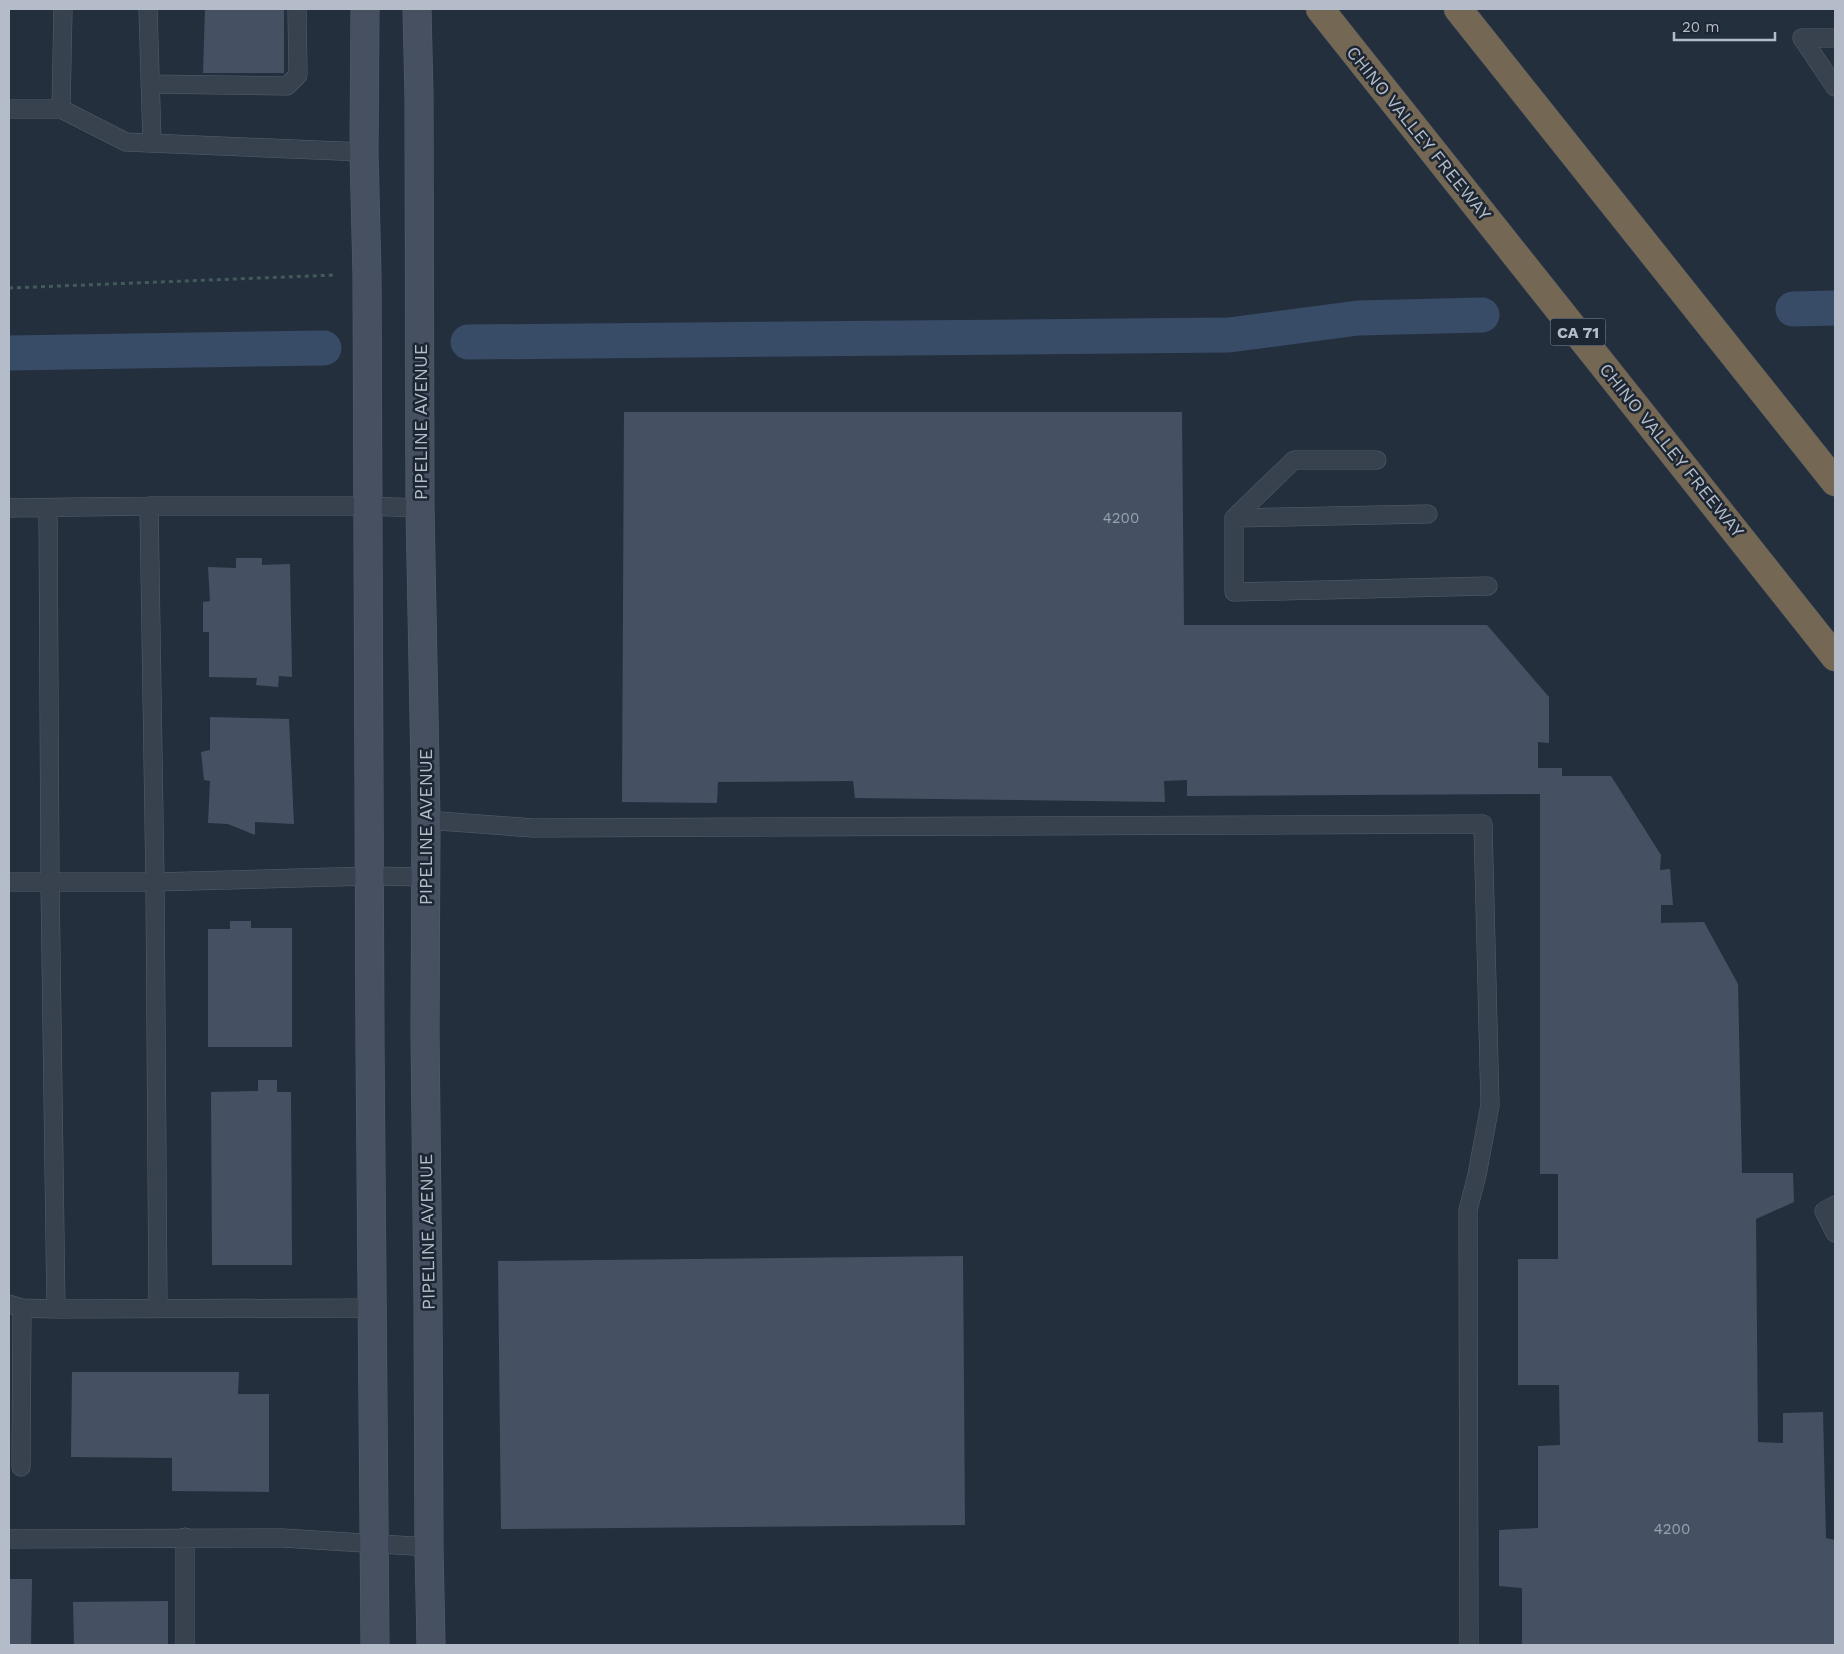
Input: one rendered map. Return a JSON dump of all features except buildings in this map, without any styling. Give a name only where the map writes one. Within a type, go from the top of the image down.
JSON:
[{"type":"highway","name":"CHINO VALLEY FREEWAY","points":[[1320,9],[1835,657]]},
{"type":"highway","points":[[1458,9],[1835,482]]},
{"type":"main road","points":[[365,9],[364,152],[375,1645]]},
{"type":"main road","name":"PIPELINE AVENUE","points":[[417,9],[421,380],[420,508],[426,820],[425,1034],[431,1645]]},
{"type":"lane","points":[[62,109],[63,9]]},
{"type":"lane","points":[[148,9],[152,142]]},
{"type":"lane","points":[[150,84],[287,86],[298,75],[297,9]]},
{"type":"lane","points":[[1835,38],[1802,38],[1835,87]]},
{"type":"lane","points":[[9,109],[62,109],[126,142],[364,152]]},
{"type":"lane","points":[[1377,460],[1294,460],[1234,518],[1234,592],[1488,586]]},
{"type":"lane","points":[[149,506],[155,882],[158,1308]]},
{"type":"lane","points":[[9,508],[367,506],[420,508]]},
{"type":"lane","points":[[48,508],[50,882],[56,1309]]},
{"type":"lane","points":[[1234,518],[1428,514]]},
{"type":"lane","points":[[426,820],[533,828],[1483,824],[1490,1105],[1477,1175],[1468,1210],[1469,1645]]},
{"type":"lane","points":[[9,882],[155,882],[370,876],[426,877]]},
{"type":"lane","points":[[1835,1205],[1824,1211],[1835,1233]]},
{"type":"lane","points":[[21,1467],[15,1306],[56,1309],[373,1308]]},
{"type":"lane","points":[[185,1537],[185,1645]]},
{"type":"lane","points":[[9,1539],[283,1538],[429,1547]]},
{"type":"path","points":[[9,288],[366,274]]},
{"type":"waterway","points":[[1793,309],[1835,308]]},
{"type":"waterway","points":[[468,342],[1229,335],[1358,318],[1482,315]]},
{"type":"waterway","points":[[9,353],[324,348]]}]
